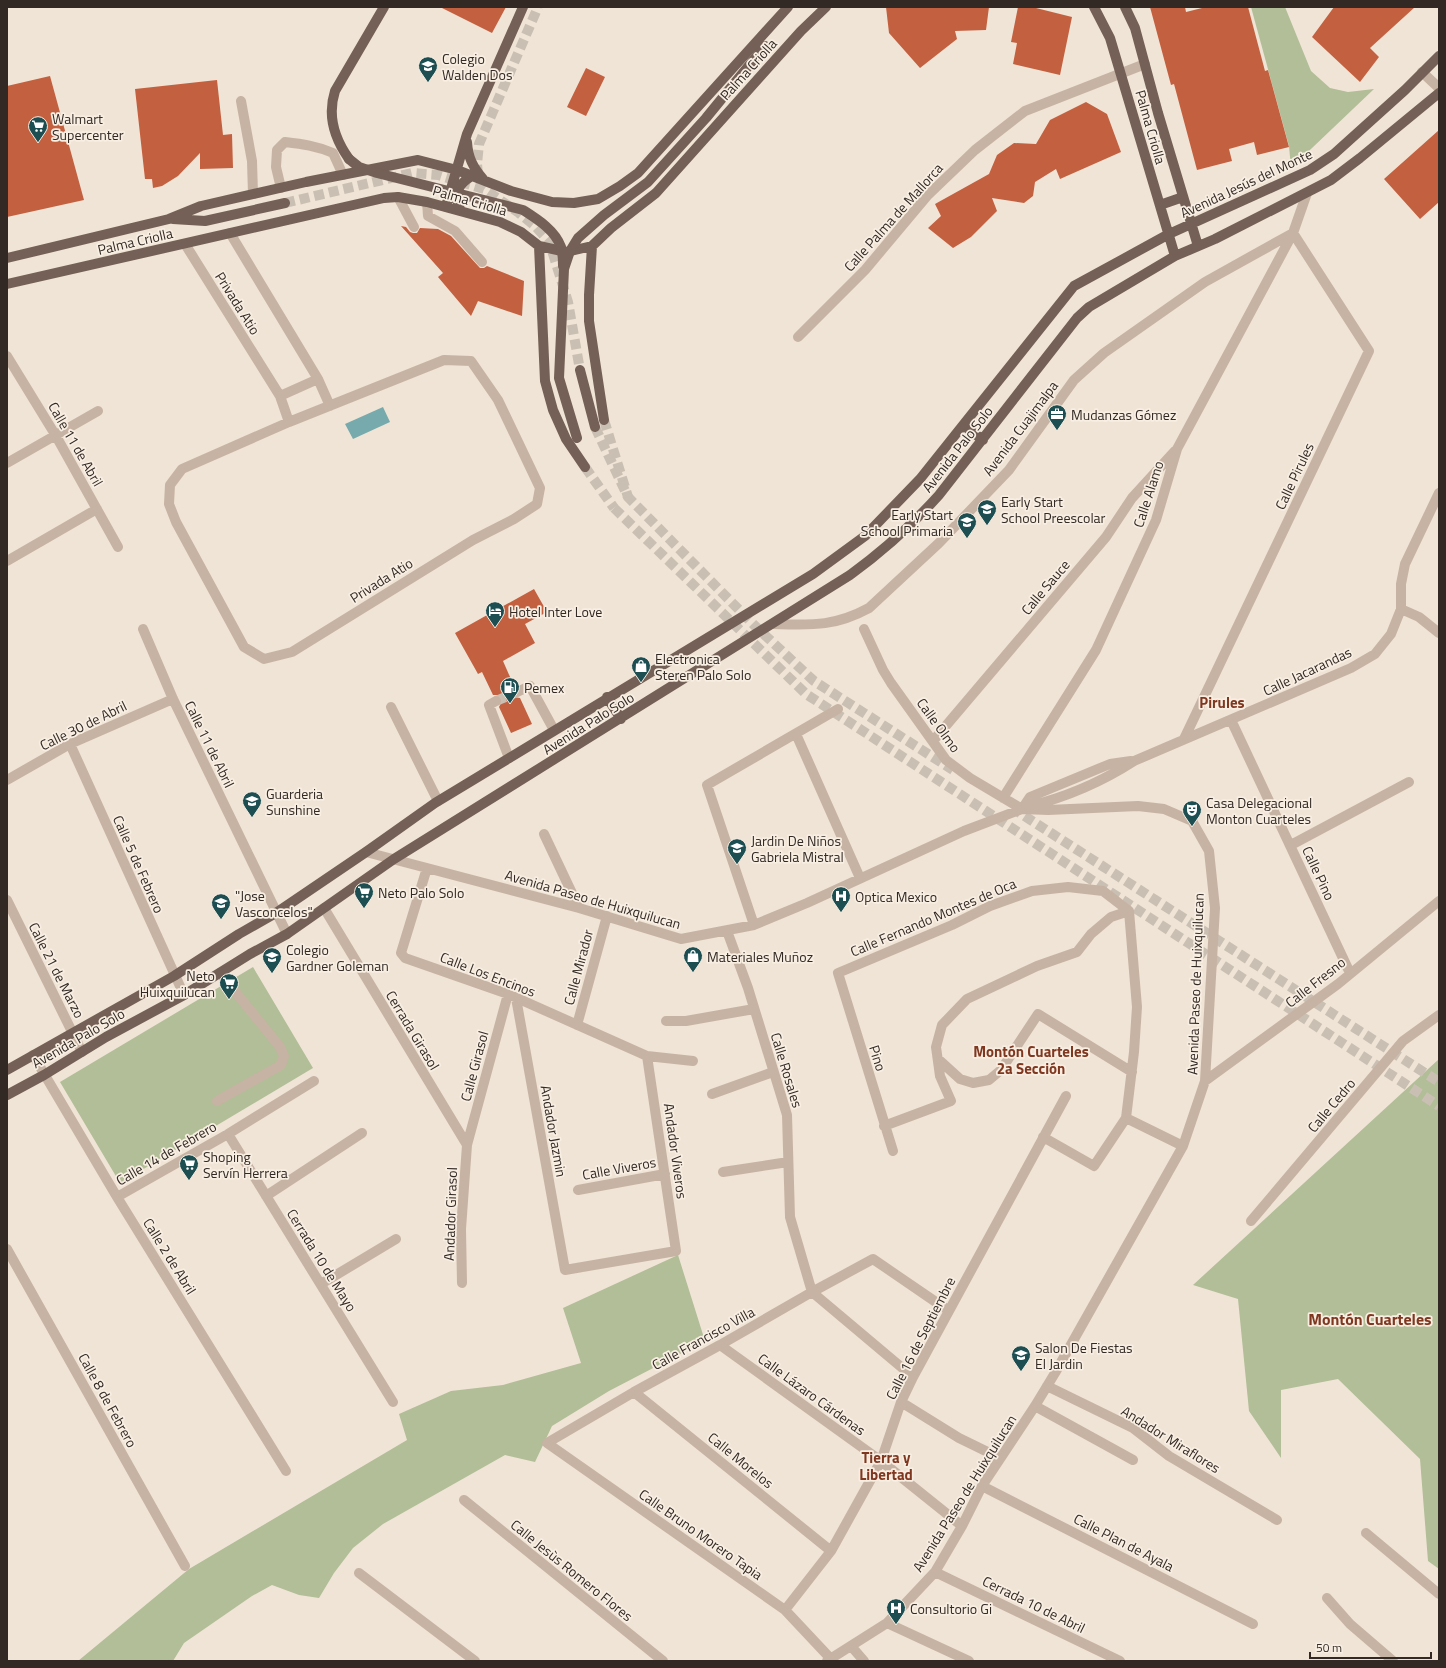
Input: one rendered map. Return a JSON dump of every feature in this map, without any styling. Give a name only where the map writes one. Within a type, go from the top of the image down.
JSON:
[{"type":"main road","points":[[384,7],[335,91],[332,102],[331,116],[333,129],[341,148],[348,159],[359,167],[377,173],[523,210],[542,222],[556,238],[561,248],[564,269],[559,378],[585,467],[566,439],[553,410],[545,381],[539,246]]},
{"type":"main road","points":[[446,206],[467,134],[523,7]]},
{"type":"main road","name":"Palma Criolla","points":[[7,284],[384,198],[398,197],[446,206],[500,222],[521,232],[539,246],[566,252],[592,246],[611,228],[656,193],[801,31],[826,7]]},
{"type":"main road","name":"Palma Criolla","points":[[1094,7],[1110,38],[1175,256]]},
{"type":"main road","name":"Palma Criolla","points":[[1125,7],[1135,28],[1198,246]]},
{"type":"main road","points":[[564,269],[570,251],[578,238],[604,215],[648,182],[706,118],[765,46],[785,10]]},
{"type":"main road","name":"Palma Criolla","points":[[7,258],[169,219],[201,206],[418,160],[457,170],[511,191],[552,202],[574,203],[598,199],[638,173],[785,10]]},
{"type":"main road","name":"Avenida Jesús del Monte","points":[[1169,234],[1192,225],[1310,170],[1334,154],[1405,90],[1439,56]]},
{"type":"main road","points":[[1175,256],[1331,180],[1439,93]]},
{"type":"main road","points":[[467,134],[469,160],[484,181]]},
{"type":"main road","points":[[652,158],[660,154],[665,154],[671,158],[674,165],[674,173]]},
{"type":"main road","points":[[461,211],[456,201],[459,187],[464,180],[472,176]]},
{"type":"main road","points":[[1160,206],[1183,196]]},
{"type":"main road","points":[[169,219],[205,221],[285,203]]},
{"type":"main road","name":"Avenida Palo Solo","points":[[7,1070],[72,1032],[174,976],[239,934],[276,913],[438,801],[607,697],[813,574],[851,548],[865,536],[920,479],[1074,286],[1169,234]]},
{"type":"main road","points":[[592,246],[589,296],[590,321],[604,420]]},
{"type":"main road","name":"Avenida Palo Solo","points":[[7,1095],[184,995],[287,934],[394,859],[850,575],[917,520],[935,500],[1077,318],[1089,307],[1175,256]]},
{"type":"main road","points":[[580,370],[595,427]]},
{"type":"main road","points":[[963,425],[983,440]]},
{"type":"main road","points":[[607,697],[621,719]]},
{"type":"street","name":"Calle Palma de Mallorca","points":[[798,337],[865,270],[928,196],[975,150],[1025,111],[1121,72],[1145,64]]},
{"type":"street","points":[[1422,72],[1439,88]]},
{"type":"street","points":[[241,101],[252,161],[253,194]]},
{"type":"street","points":[[281,188],[276,167],[277,150],[285,142],[321,148],[333,153],[343,175]]},
{"type":"street","name":"Calle Alamo","points":[[1004,798],[1096,650],[1156,520],[1177,449],[1293,233],[1307,193]]},
{"type":"street","points":[[398,197],[414,227]]},
{"type":"street","points":[[427,202],[428,216],[455,231],[482,262]]},
{"type":"street","name":"Privada Atio","points":[[230,233],[318,379],[330,406]]},
{"type":"street","name":"Avenida Cuajimalpa","points":[[773,624],[813,626],[833,623],[858,614],[869,608],[939,543],[1009,470],[1074,380],[1104,353],[1206,282],[1293,233]]},
{"type":"street","name":"Calle Pirules","points":[[1184,739],[1369,351],[1293,233]]},
{"type":"street","name":"Privada Atio","points":[[185,244],[280,396],[289,422]]},
{"type":"street","name":"Calle 11 de Abril","points":[[7,356],[56,436],[118,547]]},
{"type":"street","name":"Privada Atio","points":[[444,360],[471,361],[498,400],[540,488],[536,504],[514,519],[473,540],[292,652],[264,659],[244,647],[179,529],[169,504],[170,485],[182,469],[289,422],[444,360]]},
{"type":"street","points":[[280,396],[318,379]]},
{"type":"street","points":[[7,463],[98,411]]},
{"type":"street","name":"Calle Sauce","points":[[933,741],[1106,537],[1132,498],[1177,449]]},
{"type":"street","points":[[1439,493],[1405,564],[1401,584],[1401,609],[1418,617],[1439,633]]},
{"type":"street","points":[[7,561],[97,508]]},
{"type":"street","name":"Calle Jacarandas","points":[[1022,809],[1048,802],[1114,774],[1134,760],[1351,668],[1375,654],[1391,634],[1401,609]]},
{"type":"street","name":"Calle 11 de Abril","points":[[143,629],[173,699],[287,934]]},
{"type":"street","name":"Calle Olmo","points":[[864,629],[887,676],[946,760],[970,778],[1022,809]]},
{"type":"street","points":[[517,692],[530,686],[554,730]]},
{"type":"street","name":"Calle 30 de Abril","points":[[7,780],[70,744],[173,699]]},
{"type":"street","points":[[496,701],[489,705],[508,758]]},
{"type":"street","points":[[391,707],[438,801]]},
{"type":"street","points":[[754,925],[707,785],[838,709]]},
{"type":"street","name":"Calle Pino","points":[[1231,720],[1350,973]]},
{"type":"street","points":[[796,734],[860,878]]},
{"type":"street","name":"Calle 5 de Febrero","points":[[70,744],[174,976],[184,995]]},
{"type":"street","points":[[1290,844],[1409,782]]},
{"type":"street","name":"Avenida Paseo de Huixquilucan","points":[[366,852],[579,908],[681,939],[754,925],[964,830],[1022,809],[1048,810],[1138,806],[1164,809],[1192,821],[1210,851],[1215,908],[1205,1081],[1183,1146],[1047,1386],[982,1486],[962,1526],[935,1572],[887,1623],[829,1660]]},
{"type":"street","points":[[544,834],[579,908]]},
{"type":"street","name":"Calle Los Encinos","points":[[427,868],[402,955],[405,958],[512,996],[647,1056],[693,1061]]},
{"type":"street","name":"Calle Fernando Montes de Oca","points":[[838,973],[952,925],[990,906],[1032,891],[1068,887],[1103,891],[1129,911]]},
{"type":"street","name":"Calle 21 de Marzo","points":[[7,900],[82,1052]]},
{"type":"street","name":"Calle Fresno","points":[[1205,1081],[1338,984],[1439,901]]},
{"type":"street","name":"Cerrada Girasol","points":[[324,908],[466,1145]]},
{"type":"street","points":[[884,1126],[952,1101],[940,1076],[936,1047],[942,1025],[967,999],[1036,966],[1077,952],[1091,934],[1111,916],[1129,911],[1137,1007],[1132,1072],[1126,1118],[1094,1166],[1043,1137]]},
{"type":"street","name":"Calle Mirador","points":[[577,1024],[607,916]]},
{"type":"street","name":"Calle Rosales","points":[[727,931],[754,1009],[787,1115],[790,1217],[812,1292]]},
{"type":"street","points":[[217,1101],[281,1065],[284,1056],[280,1047],[220,973]]},
{"type":"street","name":"Pino","points":[[838,973],[892,1151]]},
{"type":"street","name":"Calle Girasol","points":[[466,1145],[512,996]]},
{"type":"street","name":"Andador Jazmin","points":[[512,996],[565,1270],[676,1251]]},
{"type":"street","points":[[666,1021],[686,1021],[754,1009]]},
{"type":"street","points":[[938,1059],[960,1079],[973,1083],[989,1080],[1002,1070],[1038,1014],[1132,1072]]},
{"type":"street","name":"Calle Cedro","points":[[1251,1221],[1403,1041],[1439,1016]]},
{"type":"street","name":"Calle 2 de Abril","points":[[33,1055],[117,1197],[286,1471]]},
{"type":"street","name":"Andador Viveros","points":[[647,1056],[676,1251]]},
{"type":"street","points":[[712,1094],[773,1072]]},
{"type":"street","name":"Calle 14 de Febrero","points":[[117,1197],[228,1134],[314,1081]]},
{"type":"street","name":"Calle 16 de Septiembre","points":[[785,1610],[831,1551],[881,1461],[901,1402],[913,1377],[1066,1096]]},
{"type":"street","points":[[1126,1118],[1183,1146]]},
{"type":"street","points":[[266,1196],[362,1133]]},
{"type":"street","name":"Cerrada 10 de Mayo","points":[[228,1134],[393,1402]]},
{"type":"street","name":"Andador Girasol","points":[[462,1283],[461,1229],[466,1145]]},
{"type":"street","points":[[723,1172],[788,1162]]},
{"type":"street","name":"Calle Viveros","points":[[578,1190],[665,1174]]},
{"type":"street","points":[[321,1284],[396,1239]]},
{"type":"street","name":"Calle 8 de Febrero","points":[[7,1249],[185,1566]]},
{"type":"street","name":"Calle Francisco Villa","points":[[547,1444],[634,1392],[873,1259],[949,1311]]},
{"type":"street","points":[[812,1292],[913,1377]]},
{"type":"street","name":"Calle Lázaro Cárdenas","points":[[720,1345],[881,1461],[962,1526]]},
{"type":"street","name":"Andador Miraflores","points":[[1047,1386],[1133,1428],[1169,1456],[1277,1520]]},
{"type":"street","name":"Calle Morelos","points":[[634,1392],[831,1551]]},
{"type":"street","points":[[901,1402],[958,1438],[1000,1458]]},
{"type":"street","points":[[1035,1406],[1133,1460]]},
{"type":"street","name":"Calle Bruno Morero Tapia","points":[[547,1444],[785,1610],[829,1660]]},
{"type":"street","name":"Calle Plan de Ayala","points":[[982,1486],[1253,1624]]},
{"type":"street","name":"Calle Jesùs Romero Flores","points":[[464,1500],[662,1661]]},
{"type":"street","points":[[1366,1533],[1439,1594]]},
{"type":"street","points":[[359,1572],[475,1661]]},
{"type":"street","name":"Cerrada 10 de Abril","points":[[935,1572],[1120,1661]]},
{"type":"street","points":[[1327,1598],[1350,1624],[1393,1661]]},
{"type":"street","points":[[887,1623],[969,1661]]},
{"type":"street","points":[[851,1646],[864,1661]]},
{"type":"green space","points":[[1251,7],[1285,7],[1311,71],[1330,88],[1348,92],[1374,89],[1291,168],[1289,146]]},
{"type":"green space","points":[[253,967],[313,1068],[120,1183],[60,1082]]},
{"type":"green space","points":[[1439,1059],[1439,1569],[1428,1561],[1420,1459],[1338,1379],[1281,1390],[1281,1458],[1249,1411],[1238,1299],[1193,1285]]},
{"type":"green space","points":[[678,1255],[705,1341],[609,1391],[552,1426],[535,1462],[505,1455],[383,1524],[353,1548],[334,1573],[319,1598],[299,1595],[272,1585],[252,1596],[184,1643],[173,1661],[78,1661],[189,1569],[407,1440],[399,1414],[451,1391],[503,1385],[581,1363],[563,1308]]},
{"type":"water","points":[[383,407],[390,422],[353,439],[345,424]]},
{"type":"building","points":[[440,7],[506,7],[492,33]]},
{"type":"building","points":[[886,7],[989,7],[986,30],[955,31],[957,39],[920,68],[889,33]]},
{"type":"building","points":[[1018,7],[1032,7],[1072,17],[1060,75],[1013,64],[1017,43],[1011,42]]},
{"type":"building","points":[[1150,7],[1185,7],[1186,12],[1206,7],[1248,7],[1265,71],[1268,70],[1289,147],[1257,155],[1254,142],[1229,149],[1232,161],[1197,170],[1174,84],[1171,85]]},
{"type":"building","points":[[1334,7],[1415,7],[1370,48],[1379,57],[1360,82],[1312,37]]},
{"type":"building","points":[[586,68],[605,77],[586,116],[567,107]]},
{"type":"building","name":"Walmart Supercenter","points":[[50,76],[84,200],[7,217],[7,86]]},
{"type":"building","points":[[217,80],[223,135],[232,134],[233,168],[200,169],[200,153],[178,176],[162,186],[153,188],[152,179],[145,179],[135,89]]},
{"type":"building","points":[[1086,102],[1107,114],[1121,152],[1060,179],[1056,169],[1035,182],[1033,196],[1024,203],[992,198],[997,211],[971,237],[953,248],[928,228],[941,216],[935,204],[989,174],[997,155],[1014,143],[1036,144],[1050,120]]},
{"type":"building","points":[[1439,130],[1439,202],[1420,219],[1384,179]]},
{"type":"building","points":[[401,226],[406,227],[413,233],[417,233],[420,228],[438,229],[451,236],[480,268],[487,266],[524,281],[522,316],[478,301],[471,316],[438,277],[443,273]]},
{"type":"building","name":"Hotel Inter Love","points":[[534,589],[547,612],[525,624],[535,643],[503,661],[514,686],[511,694],[514,697],[520,698],[532,724],[511,733],[499,707],[502,701],[501,697],[499,695],[493,695],[482,672],[478,674],[455,633]]},
{"type":"tunnel","points":[[478,175],[477,164],[479,144],[538,7]]},
{"type":"tunnel","points":[[285,203],[412,173],[438,175],[484,189],[519,213],[535,226],[549,241],[568,302],[580,370]]},
{"type":"tunnel","points":[[604,420],[628,497]]},
{"type":"tunnel","points":[[595,427],[628,497],[754,625],[814,681],[953,770]]},
{"type":"tunnel","points":[[585,467],[614,508]]},
{"type":"tunnel","points":[[614,508],[806,694],[1439,1106]]},
{"type":"tunnel","points":[[496,701],[517,692]]},
{"type":"tunnel","points":[[1012,808],[1439,1082]]},
{"type":"place","name":"Colegio Walden Dos","points":[[428,83]]},
{"type":"place","name":"Walmart Supercenter","points":[[38,143]]},
{"type":"place","name":"Mudanzas Gómez","points":[[1057,431]]},
{"type":"place","name":"Early Start School Preescolar","points":[[987,526]]},
{"type":"place","name":"Early Start School Primaria","points":[[967,539]]},
{"type":"place","name":"Hotel Inter Love","points":[[495,628]]},
{"type":"place","name":"Electronica Steren Palo Solo","points":[[641,683]]},
{"type":"place","name":"Pemex","points":[[510,704]]},
{"type":"place","name":"Guarderia Sunshine","points":[[252,818]]},
{"type":"place","name":"Casa Delegacional Monton Cuarteles","points":[[1192,827]]},
{"type":"place","name":"Jardin De Niños Gabriela Mistral","points":[[737,865]]},
{"type":"place","name":"Neto Palo Solo","points":[[364,909]]},
{"type":"place","name":"Optica Mexico","points":[[841,913]]},
{"type":"place","name":"\"Jose Vasconcelos\"","points":[[221,920]]},
{"type":"place","name":"Materiales Muñoz","points":[[693,973]]},
{"type":"place","name":"Colegio Gardner Goleman","points":[[272,974]]},
{"type":"place","name":"Neto Huixquilucan","points":[[229,1000]]},
{"type":"place","name":"Shoping Servín Herrera","points":[[189,1181]]},
{"type":"place","name":"Salon De Fiestas El Jardin","points":[[1021,1372]]},
{"type":"place","name":"Consultorio Gi","points":[[896,1625]]},
{"type":"district","name":"Pirules","points":[[1222,702]]},
{"type":"district","name":"Montón Cuarteles 2a Sección","points":[[1031,1060]]},
{"type":"district","name":"Montón Cuarteles","points":[[1370,1319]]},
{"type":"district","name":"Tierra y Libertad","points":[[886,1466]]}]
